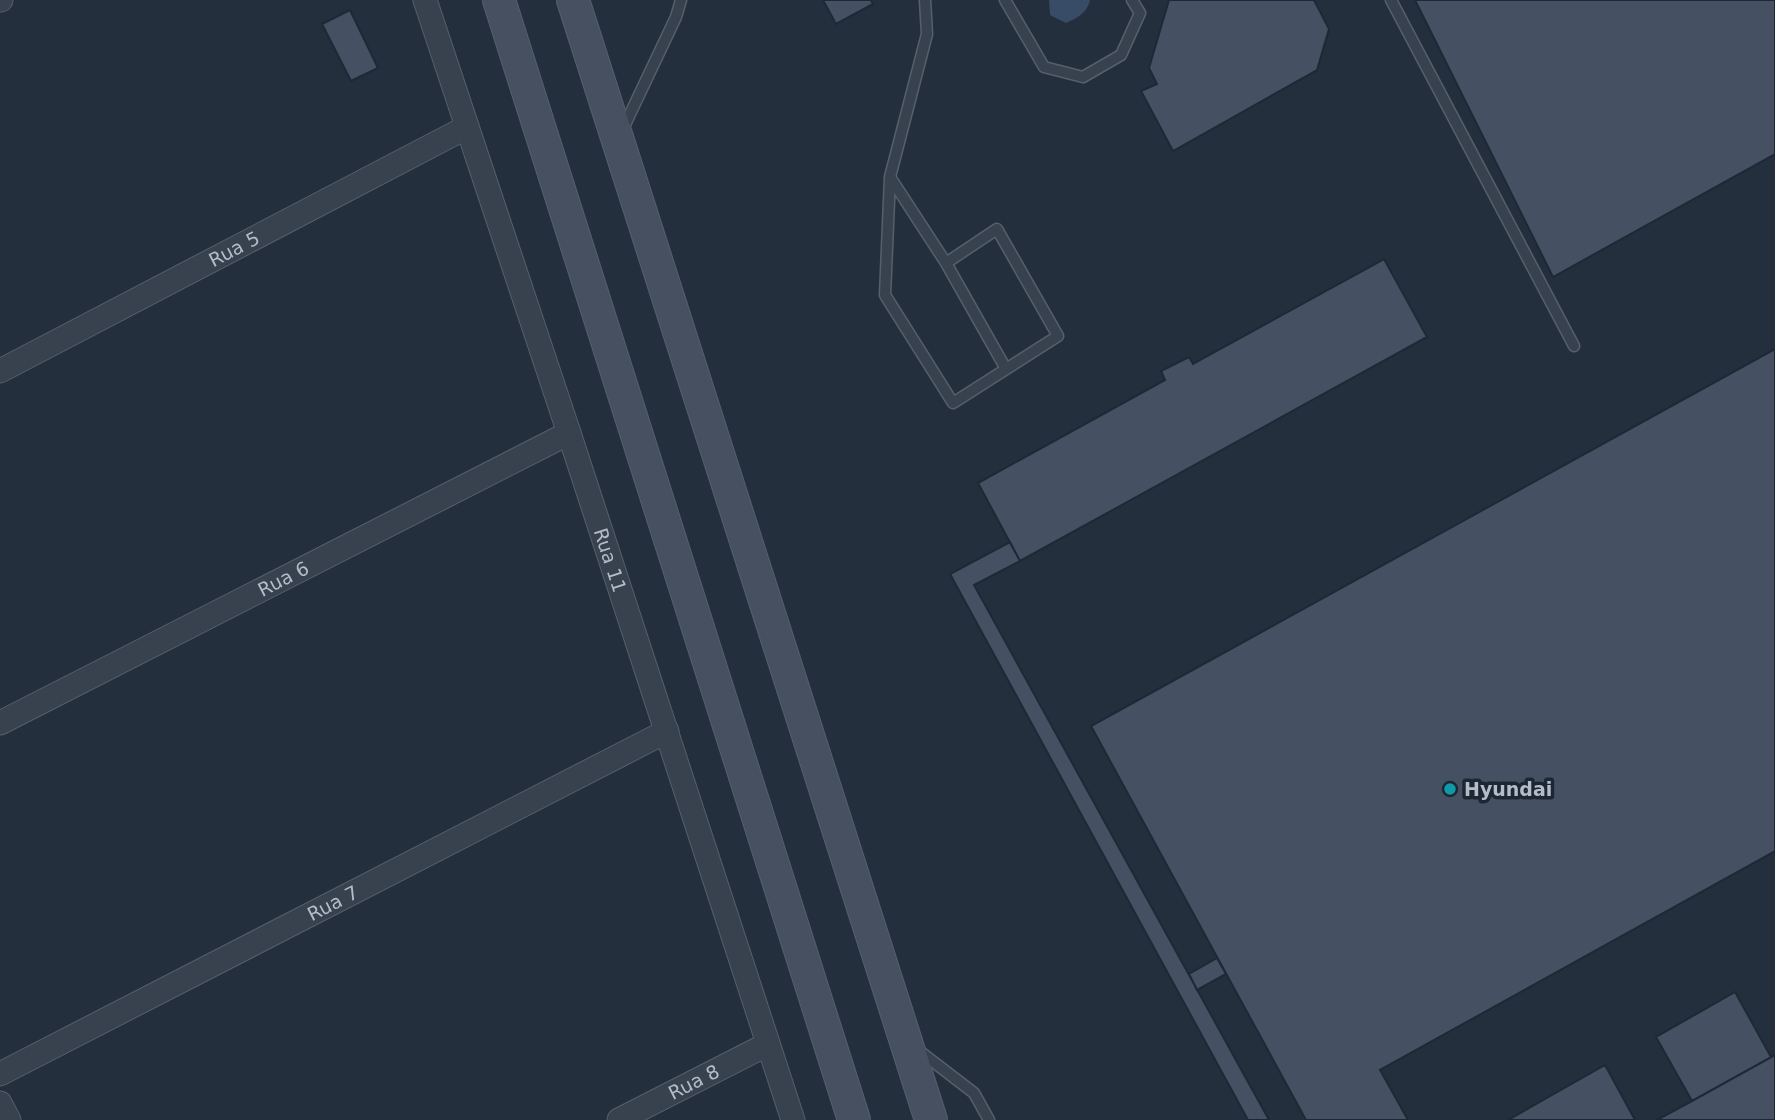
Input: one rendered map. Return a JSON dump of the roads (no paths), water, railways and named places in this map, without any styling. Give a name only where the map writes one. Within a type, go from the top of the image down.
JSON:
[{"type":"main road","points":[[499,0],[854,1120]]},
{"type":"main road","points":[[573,0],[932,1120]]},
{"type":"street","name":"Rua 11","points":[[425,0],[793,1120]]},
{"type":"street","name":"Rua 5","points":[[0,371],[467,127]]},
{"type":"street","name":"Rua 6","points":[[0,723],[569,433]]},
{"type":"street","name":"Rua 7","points":[[0,1074],[667,731]]},
{"type":"street","name":"Rua 8","points":[[619,1120],[768,1044]]},
{"type":"street","points":[[0,1103],[9,1120]]},
{"type":"lane","points":[[618,140],[681,0]]},
{"type":"lane","points":[[925,0],[926,34],[890,177],[885,295],[953,403],[1058,335],[997,229],[946,263]]},
{"type":"lane","points":[[1005,0],[1044,67],[1083,77],[1121,55],[1140,13],[1132,0]]},
{"type":"lane","points":[[1391,0],[1574,346]]},
{"type":"lane","points":[[890,177],[946,263],[1006,369]]},
{"type":"lane","points":[[908,1042],[974,1093],[989,1120]]},
{"type":"water","points":[[1049,0],[1090,0],[1084,12],[1066,23],[1050,15]]},
{"type":"place","name":"Hyundai","points":[[1450,789]]}]
